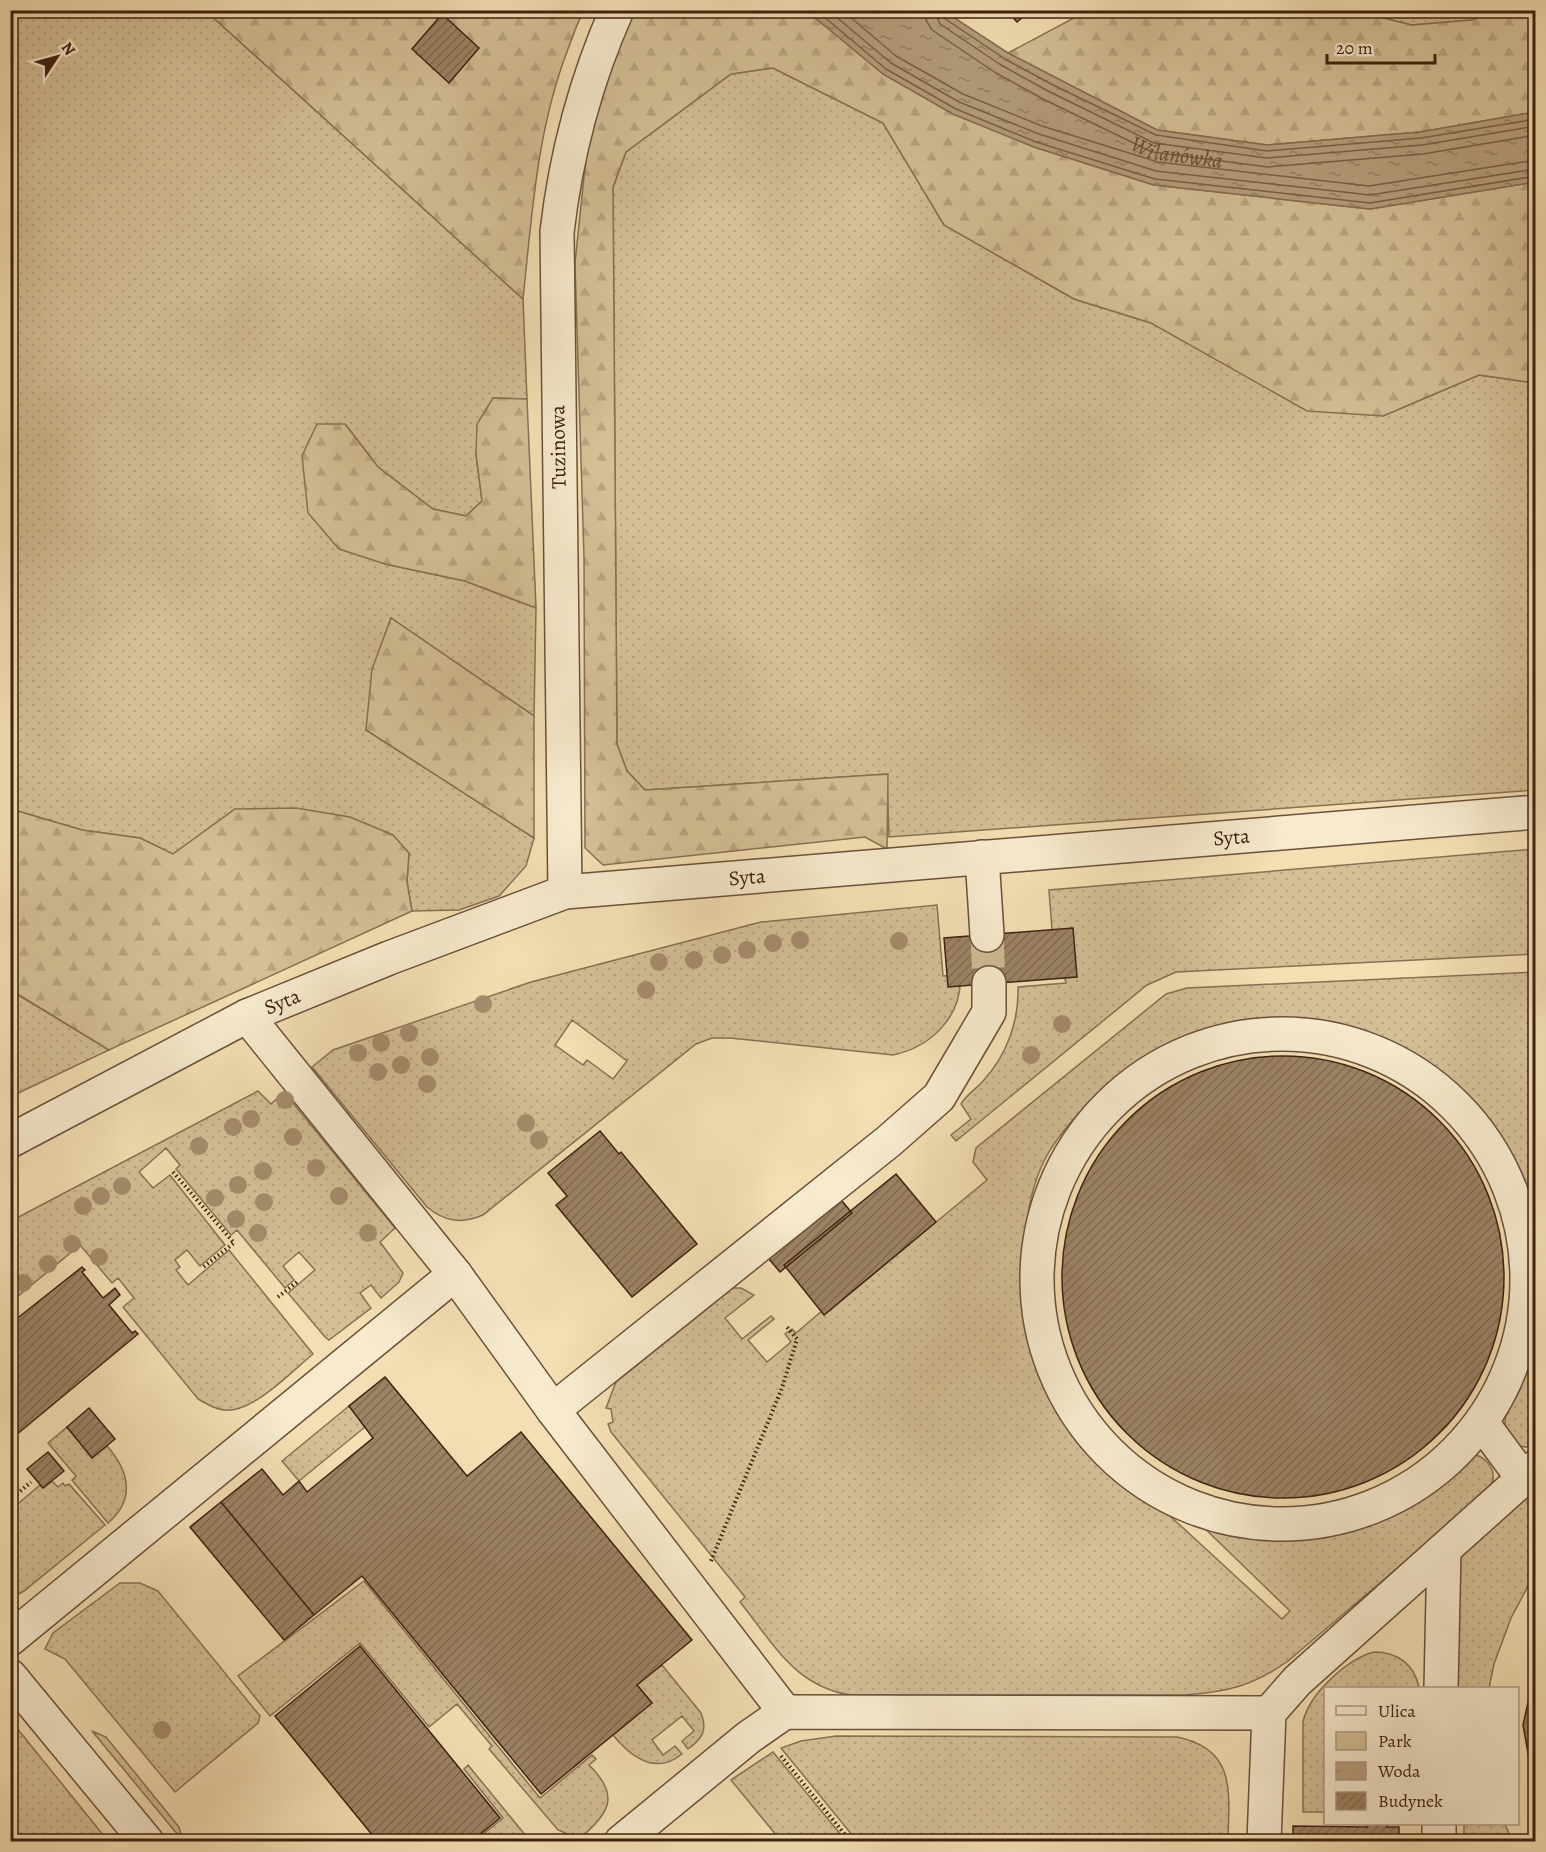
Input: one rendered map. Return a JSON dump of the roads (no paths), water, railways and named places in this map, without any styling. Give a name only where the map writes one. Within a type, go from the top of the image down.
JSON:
[{"type":"street","name":"Tuzinowa","points":[[565,892],[557,232],[575,125],[587,84],[617,10]]},
{"type":"street","name":"Syta","points":[[10,1141],[246,1016],[389,958],[565,892],[1536,812]]},
{"type":"street","points":[[982,857],[987,935]]},
{"type":"street","points":[[553,1410],[889,1141],[939,1097],[988,1012],[989,983]]},
{"type":"street","points":[[246,1016],[455,1274],[553,1410],[785,1712]]},
{"type":"street","points":[[1280,1032],[1347,1041],[1389,1059],[1409,1068],[1462,1111],[1501,1166],[1523,1230],[1528,1298],[1513,1364],[1482,1423],[1431,1475],[1367,1511],[1296,1525],[1223,1519],[1156,1491],[1148,1485],[1099,1445],[1059,1384],[1038,1314],[1038,1242],[1059,1172],[1100,1112],[1151,1069],[1213,1041],[1280,1032]]},
{"type":"street","points":[[10,1639],[455,1274]]},
{"type":"street","points":[[1264,1842],[1269,1713],[1297,1681],[1529,1472],[1482,1423]]},
{"type":"street","points":[[1442,1687],[1444,1550]]},
{"type":"street","points":[[10,1676],[147,1842]]},
{"type":"street","points":[[621,1842],[749,1737],[785,1712],[1269,1713]]},
{"type":"street","points":[[1439,1825],[1439,1842]]},
{"type":"water","name":"Wilanówka","points":[[807,11],[944,11],[1008,53],[1157,130],[1267,145],[1420,132],[1535,112],[1535,182],[1370,209],[1154,185],[1034,147],[953,114],[883,74]]},
{"type":"tunnel","points":[[987,935],[989,983]]}]
